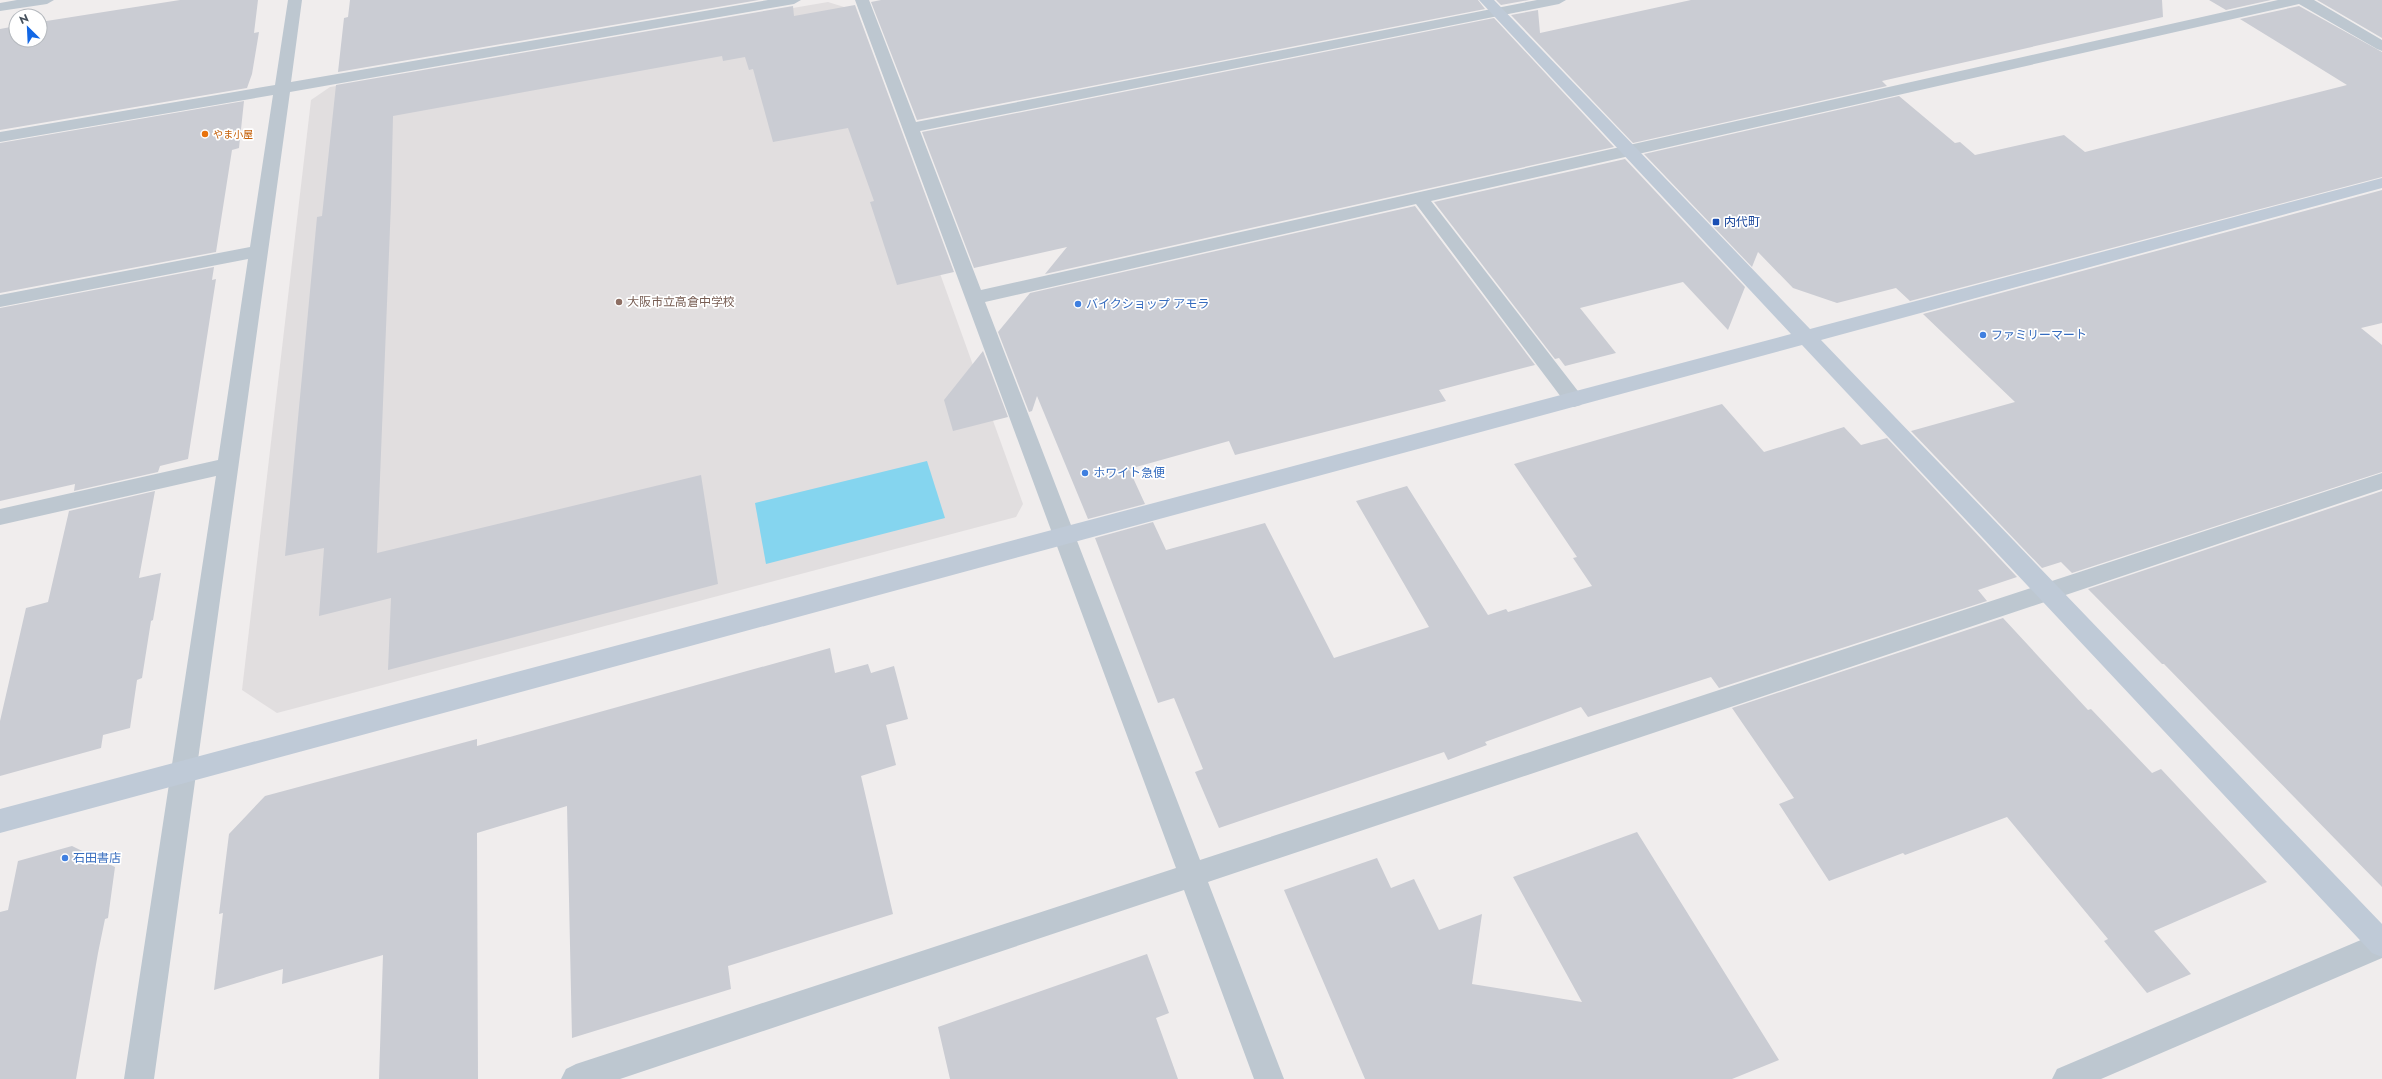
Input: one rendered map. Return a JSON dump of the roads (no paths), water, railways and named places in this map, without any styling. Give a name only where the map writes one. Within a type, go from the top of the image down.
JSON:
[{"type":"street","points":[[0,7],[47,0]]},
{"type":"street","points":[[139,1079],[229,465],[295,0]]},
{"type":"street","points":[[0,137],[794,0]]},
{"type":"street","points":[[862,0],[1269,1079]]},
{"type":"street","points":[[910,128],[1492,6],[1559,0]]},
{"type":"street","points":[[974,298],[2298,0]]},
{"type":"street","points":[[2303,0],[2382,46]]},
{"type":"street","points":[[1492,6],[2382,944],[2067,1079]]},
{"type":"street","points":[[0,822],[2382,183]]},
{"type":"street","points":[[1420,198],[1574,400]]},
{"type":"street","points":[[0,302],[259,251]]},
{"type":"street","points":[[0,517],[229,465]]},
{"type":"street","points":[[576,1079],[2382,481]]},
{"type":"water","points":[[927,461],[945,518],[766,564],[755,503]]},
{"type":"place","name":"やま小屋","points":[[205,134]]},
{"type":"place","name":"内代町","points":[[1716,222]]},
{"type":"place","name":"大阪市立高倉中学校","points":[[619,302]]},
{"type":"place","name":"バイクショップ アモラ","points":[[1078,304]]},
{"type":"place","name":"ファミリーマート","points":[[1983,335]]},
{"type":"place","name":"ホワイト急便","points":[[1085,473]]},
{"type":"place","name":"石田書店","points":[[65,858]]}]
